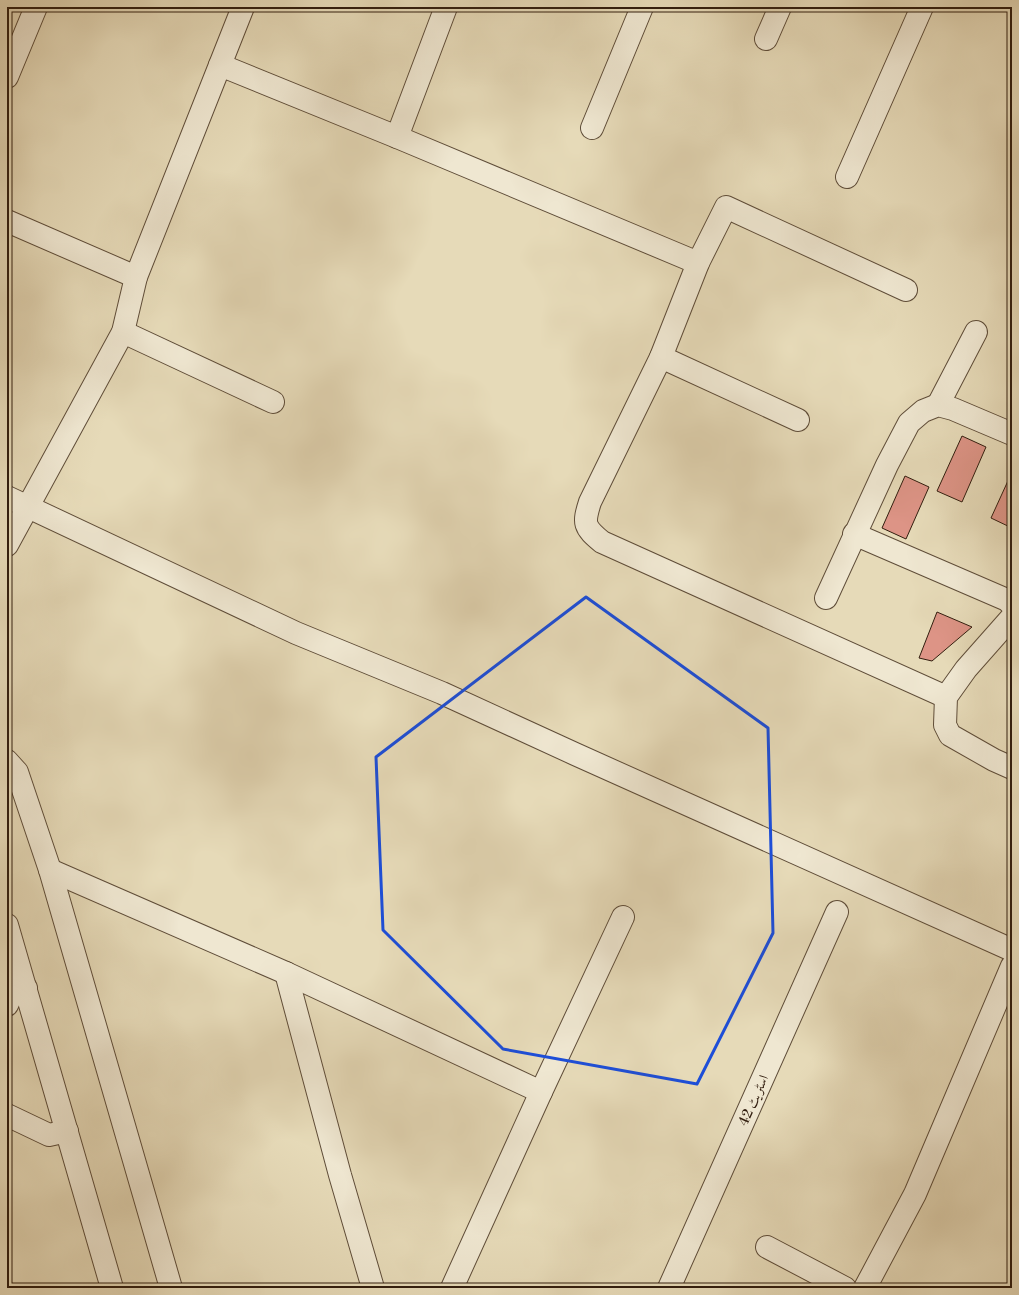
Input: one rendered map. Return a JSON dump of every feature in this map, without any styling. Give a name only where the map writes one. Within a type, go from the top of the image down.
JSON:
[{"type":"street","points":[[7,77],[36,7]]},
{"type":"street","points":[[7,545],[123,332],[136,277],[243,7]]},
{"type":"street","points":[[398,137],[446,7]]},
{"type":"street","points":[[592,128],[642,7]]},
{"type":"street","points":[[766,39],[780,7]]},
{"type":"street","points":[[847,177],[922,7]]},
{"type":"street","points":[[220,65],[398,137],[698,263]]},
{"type":"street","points":[[906,290],[726,207],[698,263],[661,357],[590,502],[586,514],[586,524],[591,533],[602,542],[946,697]]},
{"type":"street","points":[[7,222],[136,277]]},
{"type":"street","points":[[123,332],[273,402]]},
{"type":"street","points":[[938,405],[976,332]]},
{"type":"street","points":[[661,357],[798,420]]},
{"type":"street","points":[[826,598],[854,534],[887,465],[909,423],[923,410],[938,405],[953,409],[1012,434]]},
{"type":"street","points":[[7,496],[296,633],[442,693],[1012,950]]},
{"type":"street","points":[[854,534],[1007,600],[1012,605]]},
{"type":"street","points":[[1012,617],[966,668],[946,697],[944,725],[950,735],[994,760],[1012,768]]},
{"type":"street","points":[[7,761],[17,772],[50,870],[171,1288]]},
{"type":"street","points":[[50,870],[286,973],[541,1092]]},
{"type":"street","name":"اسٹریٹ 42","points":[[669,1288],[837,912]]},
{"type":"street","points":[[452,1288],[541,1092],[623,917]]},
{"type":"street","points":[[7,925],[112,1288]]},
{"type":"street","points":[[865,1288],[915,1194],[1012,966]]},
{"type":"street","points":[[286,973],[340,1175],[373,1288]]},
{"type":"street","points":[[7,1006],[12,994],[26,988]]},
{"type":"street","points":[[7,1115],[49,1135],[67,1131]]},
{"type":"street","points":[[767,1248],[845,1288]]},
{"type":"highlighted area","points":[[586,597],[768,728],[773,933],[697,1084],[503,1049],[383,930],[376,757]]},
{"type":"building","points":[[962,436],[986,447],[962,502],[937,491]]},
{"type":"building","points":[[1012,472],[1012,528],[991,518]]},
{"type":"building","points":[[905,476],[929,487],[906,539],[882,528]]},
{"type":"building","points":[[937,612],[972,627],[932,661],[919,658]]}]
